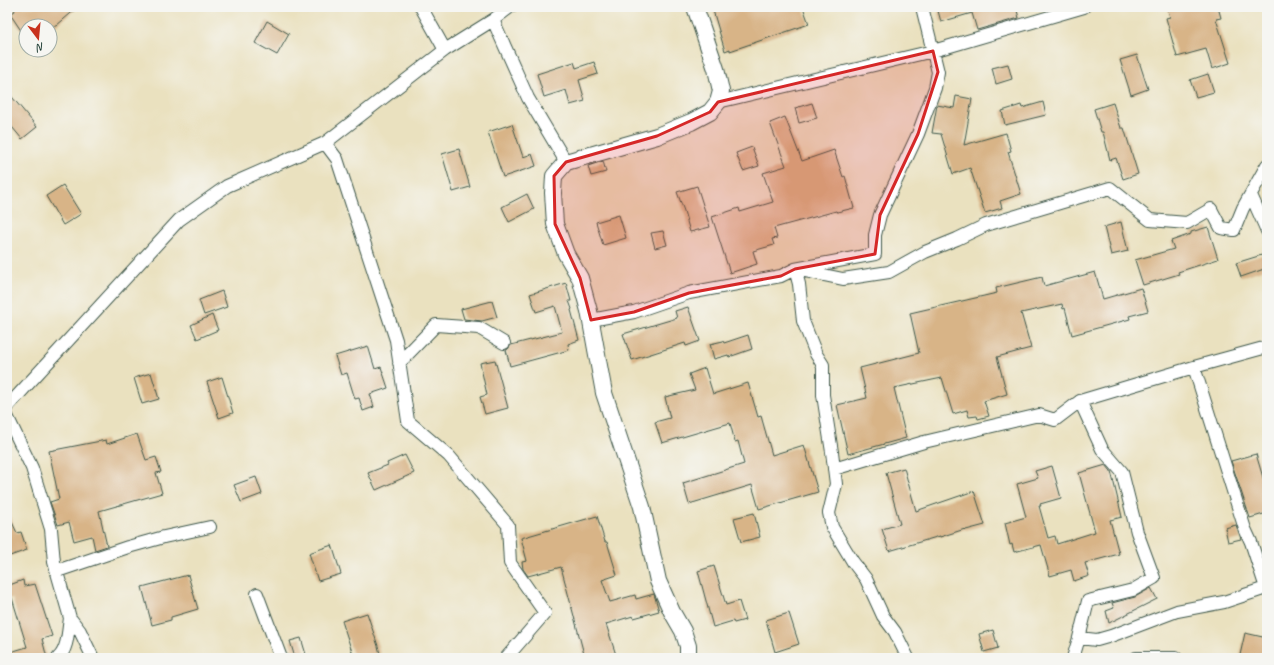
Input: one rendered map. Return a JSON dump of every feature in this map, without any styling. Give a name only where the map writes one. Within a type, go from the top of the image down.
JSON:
[{"type":"street","points":[[421,7],[445,50]]},
{"type":"street","points":[[7,407],[179,220],[227,186],[325,142],[445,50],[493,20],[510,7]]},
{"type":"street","points":[[688,658],[688,646],[683,632],[672,612],[658,580],[642,507],[604,393],[591,320],[580,278],[566,254],[555,224],[553,193],[554,176],[566,162],[657,136],[691,122],[710,112],[718,102],[721,90],[716,69],[695,7]]},
{"type":"street","points":[[591,320],[634,312],[688,293],[781,276],[795,269],[875,254],[875,235],[880,215],[918,134],[935,88],[938,72],[922,7]]},
{"type":"street","points":[[718,102],[933,50],[1084,7]]},
{"type":"street","points":[[493,20],[528,98],[566,162]]},
{"type":"street","points":[[325,142],[337,159],[396,340],[408,421],[449,456],[508,526],[510,564],[545,613],[506,658]]},
{"type":"street","points":[[795,269],[843,279],[889,272],[925,252],[986,225],[1110,188],[1150,220],[1187,223],[1211,209],[1221,228],[1234,230],[1267,165]]},
{"type":"street","points":[[1251,195],[1267,231]]},
{"type":"street","points":[[795,269],[803,321],[816,354],[823,365],[823,395],[836,484],[829,513],[832,527],[866,579],[883,616],[895,632],[908,658]]},
{"type":"street","points":[[399,363],[436,325],[479,328],[504,343]]},
{"type":"street","points":[[834,469],[924,442],[1039,415],[1055,420],[1080,401],[1267,347]]},
{"type":"street","points":[[1079,638],[1097,640],[1119,634],[1177,611],[1224,602],[1266,588],[1251,542],[1245,529],[1194,367]]},
{"type":"street","points":[[1073,658],[1088,601],[1133,590],[1154,578],[1137,532],[1122,472],[1102,449],[1080,401]]},
{"type":"street","points":[[7,416],[32,468],[51,529],[54,562],[70,618],[80,631],[93,658]]},
{"type":"street","points":[[57,571],[128,547],[210,527]]},
{"type":"street","points":[[258,594],[281,658]]},
{"type":"street","points":[[58,658],[63,654],[70,618]]},
{"type":"street","points":[[1136,658],[1176,658]]},
{"type":"highlighted area","points":[[933,51],[938,72],[918,134],[880,215],[875,254],[795,269],[781,276],[689,293],[634,312],[591,320],[580,278],[555,224],[554,176],[566,162],[657,136],[710,112],[718,102]]},
{"type":"building","points":[[13,7],[78,7],[58,24],[58,18],[18,18],[18,26],[10,14],[15,11]]},
{"type":"building","points":[[712,7],[803,7],[809,24],[730,51],[730,49],[725,51]]},
{"type":"building","points":[[937,7],[1016,7],[1019,18],[977,30],[972,13],[941,22]]},
{"type":"building","points":[[1167,7],[1218,7],[1221,18],[1216,19],[1230,63],[1212,69],[1206,49],[1177,57],[1166,18],[1170,17]]},
{"type":"building","points":[[267,21],[289,34],[277,55],[255,43]]},
{"type":"building","points":[[1137,55],[1148,89],[1131,95],[1120,60]]},
{"type":"building","points":[[574,62],[576,68],[594,62],[598,74],[579,80],[585,101],[570,105],[566,90],[544,97],[537,74]]},
{"type":"building","points":[[1008,64],[1012,79],[996,84],[992,68]]},
{"type":"building","points":[[1208,74],[1214,92],[1196,97],[1190,80]]},
{"type":"building","points":[[7,91],[37,127],[22,139],[7,121]]},
{"type":"building","points":[[956,96],[972,99],[964,145],[1006,133],[1011,151],[1008,152],[1021,194],[1000,201],[1002,208],[985,213],[970,168],[953,174],[941,134],[932,133],[937,105],[954,108]]},
{"type":"building","points":[[1043,102],[1046,115],[1005,125],[1002,111],[1021,105],[1022,108]]},
{"type":"building","points":[[812,103],[817,118],[799,123],[795,108]]},
{"type":"building","points":[[1113,103],[1121,128],[1124,128],[1138,174],[1123,179],[1116,158],[1110,160],[1103,132],[1101,132],[1094,109]]},
{"type":"building","points":[[785,117],[802,161],[834,150],[843,177],[845,176],[854,208],[836,211],[774,228],[777,238],[772,239],[774,245],[753,251],[757,264],[730,273],[712,217],[739,208],[740,212],[773,202],[763,173],[786,166],[770,123]]},
{"type":"building","points":[[512,124],[523,157],[532,154],[536,166],[503,177],[488,132]]},
{"type":"building","points":[[752,147],[759,166],[743,171],[736,153]]},
{"type":"building","points":[[459,149],[470,187],[453,192],[442,154]]},
{"type":"building","points":[[603,161],[606,172],[591,176],[588,166]]},
{"type":"building","points":[[63,185],[81,214],[63,225],[46,196]]},
{"type":"building","points":[[697,186],[710,227],[690,232],[677,192]]},
{"type":"building","points":[[527,194],[534,209],[509,222],[502,207]]},
{"type":"building","points":[[619,215],[626,238],[603,245],[596,222]]},
{"type":"building","points":[[1121,222],[1128,251],[1111,255],[1104,227]]},
{"type":"building","points":[[1208,227],[1218,259],[1178,272],[1179,274],[1143,285],[1135,260],[1174,249],[1171,241],[1191,234],[1191,232]]},
{"type":"building","points":[[663,231],[667,245],[655,248],[651,233]]},
{"type":"building","points":[[1265,254],[1267,268],[1241,277],[1236,263]]},
{"type":"building","points":[[1095,272],[1103,299],[1141,288],[1148,311],[1129,316],[1130,319],[1072,335],[1065,308],[1063,309],[1062,304],[1021,313],[1031,348],[997,357],[1007,394],[984,401],[989,416],[978,419],[977,416],[969,417],[967,410],[953,414],[942,378],[894,388],[906,438],[848,454],[837,405],[867,398],[860,368],[919,353],[910,313],[997,293],[996,288],[1042,277],[1044,286]]},
{"type":"building","points":[[566,283],[579,340],[568,344],[569,350],[510,366],[506,350],[511,345],[562,332],[555,306],[536,312],[530,294]]},
{"type":"building","points":[[222,291],[227,307],[204,315],[199,300]]},
{"type":"building","points":[[492,301],[497,317],[482,321],[464,319],[461,309]]},
{"type":"building","points":[[688,307],[700,341],[686,346],[685,343],[632,360],[623,334],[677,318],[675,311]]},
{"type":"building","points":[[212,315],[218,330],[197,339],[191,325]]},
{"type":"building","points":[[748,335],[752,349],[729,357],[728,355],[714,359],[710,344],[723,341],[724,343]]},
{"type":"building","points":[[368,346],[375,369],[381,367],[388,388],[370,394],[374,407],[363,411],[359,398],[355,399],[347,373],[341,375],[335,356]]},
{"type":"building","points":[[495,360],[508,408],[485,414],[480,397],[487,395],[480,363]]},
{"type":"building","points":[[705,368],[713,394],[748,383],[758,417],[761,416],[772,455],[804,445],[818,492],[759,509],[752,485],[689,504],[683,483],[744,464],[738,441],[735,442],[730,423],[662,443],[655,422],[670,418],[665,397],[695,390],[689,374]]},
{"type":"building","points":[[151,373],[159,399],[142,404],[134,378]]},
{"type":"building","points":[[222,377],[233,413],[219,418],[207,382]]},
{"type":"building","points":[[137,434],[146,460],[156,457],[161,472],[156,473],[162,493],[99,511],[107,546],[95,550],[92,536],[74,541],[69,522],[58,525],[50,502],[59,499],[49,451],[106,440],[107,444]]},
{"type":"building","points":[[1256,454],[1267,491],[1267,513],[1250,518],[1231,461]]},
{"type":"building","points":[[405,455],[414,473],[376,490],[368,473],[388,465],[387,463]]},
{"type":"building","points":[[1106,465],[1111,471],[1122,517],[1110,520],[1119,554],[1085,563],[1089,576],[1074,581],[1071,570],[1050,576],[1041,545],[1014,552],[1012,544],[1010,545],[1005,523],[1026,517],[1017,484],[1038,478],[1035,471],[1052,466],[1061,498],[1040,504],[1041,506],[1039,506],[1048,538],[1055,536],[1057,544],[1095,532],[1079,473]]},
{"type":"building","points":[[904,468],[916,511],[974,491],[985,525],[965,529],[889,551],[882,529],[900,524],[886,473]]},
{"type":"building","points":[[256,477],[262,494],[241,502],[234,485]]},
{"type":"building","points":[[7,511],[17,533],[21,532],[27,550],[7,557]]},
{"type":"building","points":[[754,513],[760,537],[741,542],[734,518]]},
{"type":"building","points":[[597,516],[617,575],[602,580],[610,602],[635,595],[636,599],[654,594],[659,611],[634,618],[633,616],[606,624],[617,658],[585,658],[561,567],[528,576],[523,569],[522,562],[527,561],[521,538]]},
{"type":"building","points":[[1236,525],[1241,539],[1228,542],[1225,528]]},
{"type":"building","points":[[332,545],[341,574],[318,581],[309,553]]},
{"type":"building","points":[[714,566],[726,605],[739,601],[745,620],[734,623],[733,621],[713,627],[698,571]]},
{"type":"building","points":[[188,575],[198,609],[171,617],[171,620],[152,625],[142,587]]},
{"type":"building","points":[[23,580],[24,586],[35,584],[52,636],[42,639],[47,658],[7,658],[7,653],[27,647],[12,598],[7,600],[7,586]]},
{"type":"building","points":[[1151,588],[1157,599],[1109,623],[1106,611],[1114,608],[1112,603],[1135,597]]},
{"type":"building","points":[[367,613],[381,658],[354,658],[342,621]]},
{"type":"building","points":[[789,613],[799,644],[775,652],[766,620]]},
{"type":"building","points":[[993,630],[998,648],[984,652],[979,634]]},
{"type":"building","points":[[1245,633],[1267,638],[1267,658],[1253,658],[1240,655]]},
{"type":"building","points":[[301,638],[307,658],[295,658],[290,641]]}]
